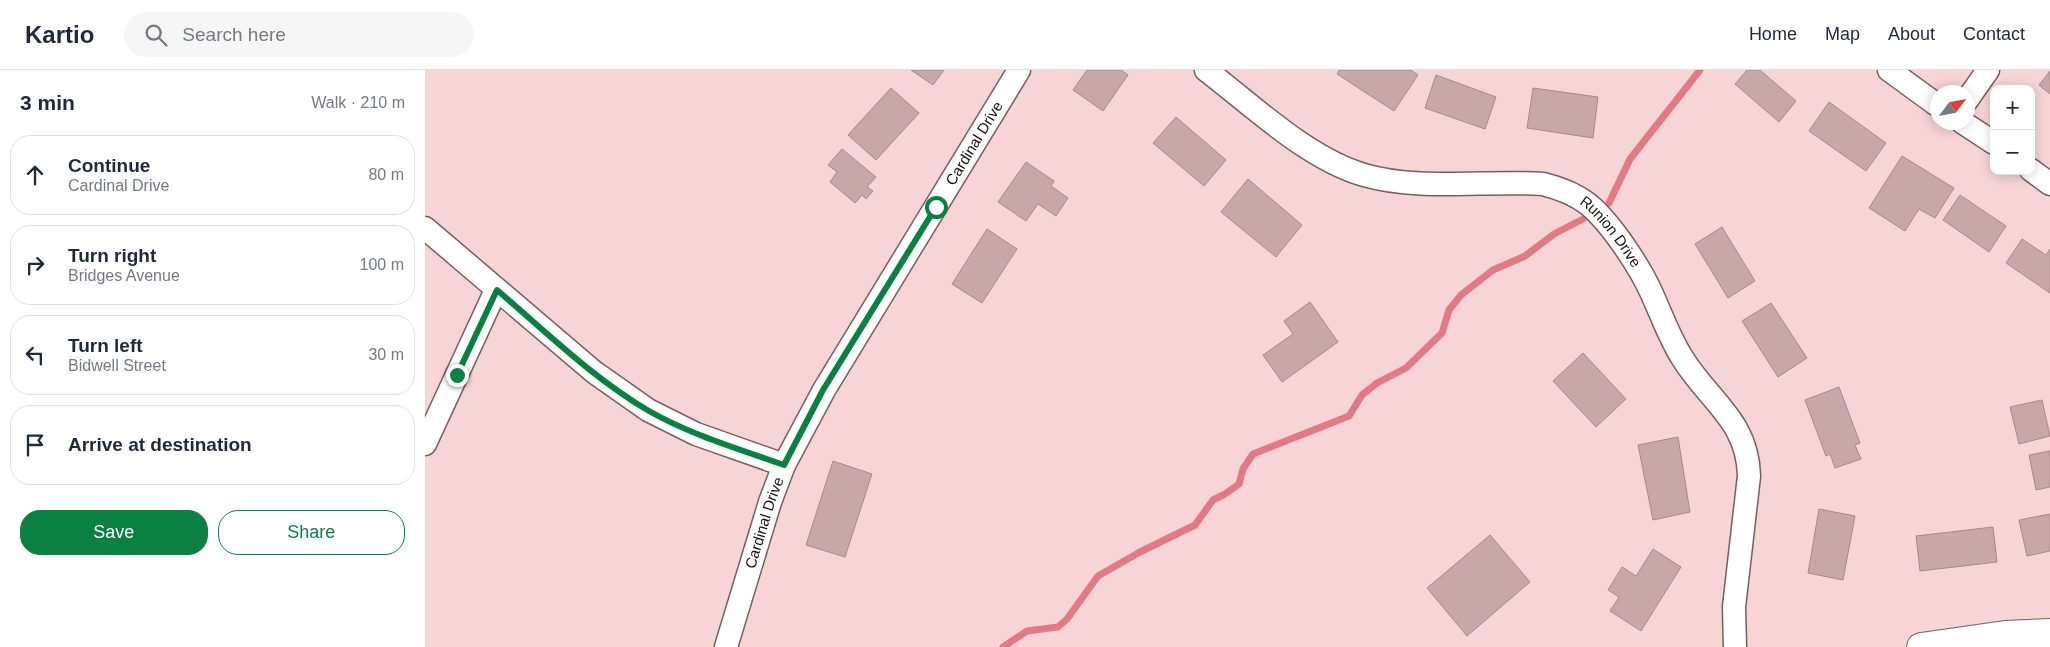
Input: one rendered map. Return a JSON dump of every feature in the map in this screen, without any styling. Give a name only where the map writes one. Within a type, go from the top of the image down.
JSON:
[{"type":"main road","points":[[1921,647],[2005,636],[2050,633]]},
{"type":"street","name":"Cardinal Drive","points":[[726,647],[735,623],[770,502],[784,465],[823,390],[1019,70]]},
{"type":"street","name":"Runion Drive","points":[[1206,70],[1310,150],[1340,167],[1366,176],[1399,182],[1543,184],[1578,198],[1599,214],[1638,267],[1683,360],[1734,424],[1743,439],[1749,476],[1735,607],[1735,647]]},
{"type":"street","points":[[1889,70],[1930,100]]},
{"type":"street","points":[[1975,89],[1988,70]]},
{"type":"street","points":[[1974,130],[1990,140]]},
{"type":"street","points":[[2035,173],[2050,184]]},
{"type":"street","points":[[425,228],[594,372],[648,410],[696,434],[784,465]]},
{"type":"street","points":[[425,444],[497,290]]},
{"type":"building","points":[[911,70],[944,70],[933,85]]},
{"type":"building","points":[[1087,70],[1121,70],[1128,75],[1103,111],[1073,90]]},
{"type":"building","points":[[1339,70],[1411,70],[1418,75],[1394,111],[1337,74]]},
{"type":"building","points":[[1747,70],[1760,70],[1796,101],[1779,122],[1735,84]]},
{"type":"building","points":[[2050,71],[2050,94],[2039,85]]},
{"type":"building","points":[[1436,75],[1496,97],[1485,129],[1425,108]]},
{"type":"building","points":[[891,88],[919,113],[876,160],[848,135]]},
{"type":"building","points":[[1533,88],[1598,97],[1593,138],[1527,128]]},
{"type":"building","points":[[1829,102],[1886,143],[1866,171],[1809,131]]},
{"type":"building","points":[[1176,117],[1226,160],[1204,186],[1153,143]]},
{"type":"building","points":[[842,149],[876,177],[867,187],[873,191],[866,199],[862,195],[855,203],[830,182],[837,172],[828,165]]},
{"type":"building","points":[[1902,156],[1954,188],[1935,218],[1919,209],[1905,231],[1869,208]]},
{"type":"building","points":[[1026,162],[1054,181],[1051,186],[1068,198],[1056,216],[1038,204],[1026,221],[998,202]]},
{"type":"building","points":[[1248,179],[1302,225],[1276,257],[1221,212]]},
{"type":"building","points":[[1960,195],[2006,226],[1989,252],[1943,220]]},
{"type":"building","points":[[1722,227],[1755,281],[1728,298],[1695,244]]},
{"type":"building","points":[[987,229],[1017,249],[982,303],[952,284]]},
{"type":"building","points":[[2022,239],[2046,255],[2050,249],[2050,293],[2006,263]]},
{"type":"building","points":[[1310,302],[1338,342],[1282,382],[1263,355],[1293,334],[1284,321]]},
{"type":"building","points":[[1771,303],[1807,358],[1778,377],[1742,321]]},
{"type":"building","points":[[1583,353],[1626,399],[1596,427],[1553,381]]},
{"type":"building","points":[[1839,387],[1860,443],[1855,445],[1861,459],[1835,468],[1830,454],[1826,456],[1805,400]]},
{"type":"building","points":[[2042,400],[2050,436],[2019,444],[2010,407]]},
{"type":"building","points":[[1678,437],[1690,512],[1653,520],[1638,445]]},
{"type":"building","points":[[2050,451],[2050,487],[2036,490],[2029,455]]},
{"type":"building","points":[[833,461],[872,474],[845,557],[806,545]]},
{"type":"building","points":[[1819,509],[1855,516],[1843,580],[1808,573]]},
{"type":"building","points":[[2050,514],[2050,551],[2027,556],[2019,520]]},
{"type":"building","points":[[1993,527],[1997,562],[1920,571],[1916,536]]},
{"type":"building","points":[[1490,535],[1530,582],[1467,636],[1427,588]]},
{"type":"building","points":[[1653,549],[1681,567],[1641,631],[1610,611],[1619,597],[1608,590],[1622,567],[1636,576]]},
{"type":"waterway","points":[[1609,203],[1630,159],[1700,70]]},
{"type":"waterway","points":[[1003,647],[1027,631],[1058,627],[1067,619],[1098,576],[1140,552],[1195,525],[1213,500],[1239,484],[1243,469],[1253,454],[1349,416],[1362,395],[1377,383],[1406,368],[1442,333],[1449,310],[1461,295],[1493,270],[1525,256],[1554,234],[1583,219]]},
{"type":"route","points":[[457,375],[497,290],[594,372],[648,410],[696,434],[784,465],[823,390],[936,207]]}]
